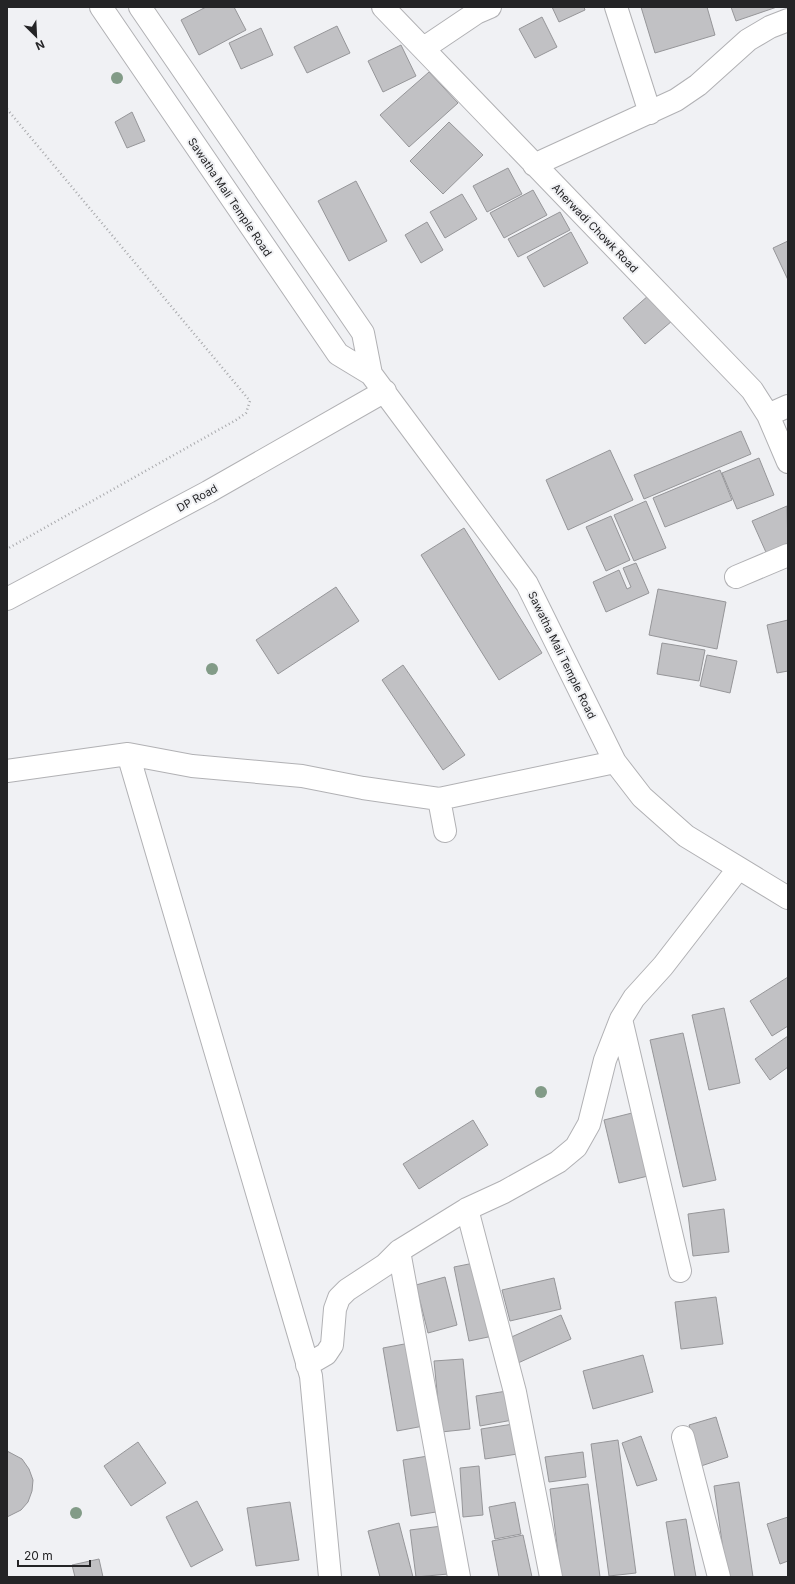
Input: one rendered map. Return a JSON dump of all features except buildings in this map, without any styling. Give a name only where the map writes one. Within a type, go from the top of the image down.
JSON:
[{"type":"street","name":"Sawatha Mali Temple Road","points":[[101,7],[338,354],[371,374],[527,584],[615,762],[642,797],[686,836],[788,898]]},
{"type":"street","name":"Sawatha Mali Temple Road","points":[[140,7],[363,333],[371,374]]},
{"type":"street","name":"Aherwadi Chowk Road","points":[[383,7],[752,390],[768,415],[788,462]]},
{"type":"street","points":[[424,48],[476,13],[490,7]]},
{"type":"street","points":[[616,7],[650,114]]},
{"type":"street","points":[[534,165],[650,114],[676,100],[698,85],[748,40],[770,26],[788,20]]},
{"type":"street","name":"DP Road","points":[[7,599],[208,492],[384,391]]},
{"type":"street","points":[[768,415],[788,406]]},
{"type":"street","points":[[736,577],[788,555]]},
{"type":"street","points":[[7,771],[128,754],[192,766],[302,776],[363,788],[439,799],[615,762]]},
{"type":"street","points":[[128,754],[311,1376],[330,1577]]},
{"type":"street","points":[[439,799],[445,831]]},
{"type":"street","points":[[307,1365],[326,1354],[332,1346],[335,1309],[339,1298],[346,1290],[385,1265],[399,1251],[467,1209],[504,1192],[558,1162],[576,1147],[588,1124],[604,1060],[621,1020],[634,998],[663,966],[738,869]]},
{"type":"street","points":[[621,1020],[680,1271]]},
{"type":"street","points":[[467,1209],[515,1392],[551,1577]]},
{"type":"street","points":[[399,1251],[459,1577]]},
{"type":"street","points":[[683,1437],[719,1577]]},
{"type":"path","points":[[7,109],[250,401],[246,413],[236,420],[7,549]]}]
